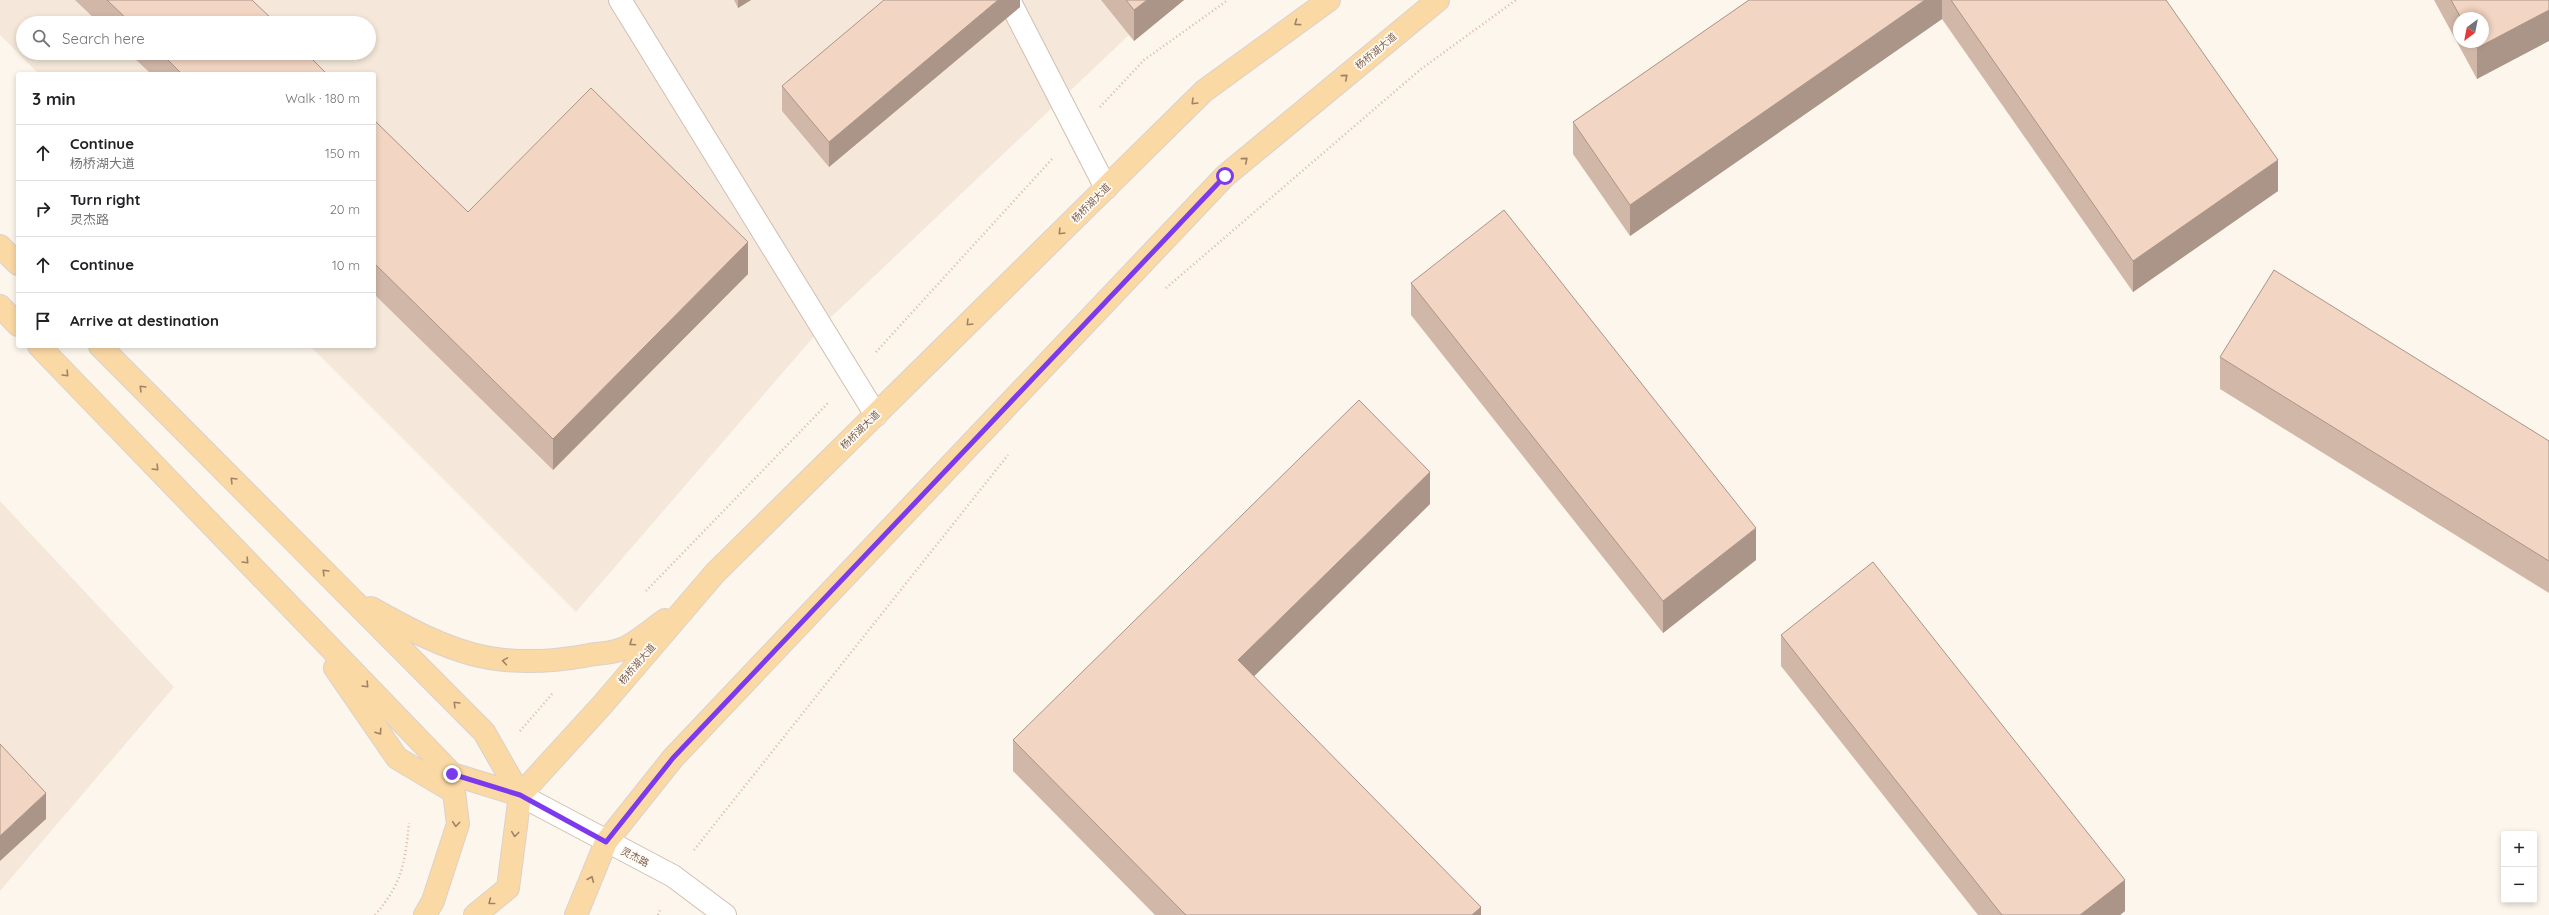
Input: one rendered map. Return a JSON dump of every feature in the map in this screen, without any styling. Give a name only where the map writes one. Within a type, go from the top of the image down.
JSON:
[{"type":"main road","name":"杨桥湖大道","points":[[520,795],[603,704],[715,573],[1204,91],[1329,0]]},
{"type":"main road","name":"杨桥湖大道","points":[[576,915],[606,842],[673,758],[1225,176],[1438,0]]},
{"type":"main road","points":[[0,246],[16,262]]},
{"type":"main road","points":[[0,306],[16,323]]},
{"type":"main road","points":[[41,348],[452,774],[520,795]]},
{"type":"main road","points":[[102,348],[484,732],[520,795],[508,888],[474,915]]},
{"type":"main road","points":[[348,596],[418,635],[456,651],[509,662],[556,661],[622,649],[688,605]]},
{"type":"main road","points":[[302,619],[397,758],[454,792],[458,824],[433,901],[425,915]]},
{"type":"street","points":[[620,0],[876,414]]},
{"type":"street","points":[[1008,0],[1106,188]]},
{"type":"street","name":"灵杰路","points":[[520,795],[606,842],[673,876],[725,915]]},
{"type":"path","points":[[1163,291],[1421,69],[1516,0]]},
{"type":"path","points":[[658,915],[673,876],[1011,452]]},
{"type":"path","points":[[375,915],[400,879],[406,856],[409,823]]},
{"type":"shaded area","points":[[0,0],[1166,0],[829,319],[576,612],[312,348],[376,348],[376,72],[37,72],[25,60],[376,60],[376,16],[16,16],[16,51],[0,35]]},
{"type":"shaded area","points":[[0,501],[174,687],[0,891]]},
{"type":"building","points":[[107,0],[252,0],[269,16],[124,16]]},
{"type":"building","points":[[884,0],[998,0],[829,142],[782,86]]},
{"type":"building","points":[[1126,0],[1147,0],[1134,10]]},
{"type":"building","points":[[1749,0],[1925,0],[1630,205],[1573,122]]},
{"type":"building","points":[[1951,0],[2166,0],[2278,160],[2133,261]]},
{"type":"building","points":[[2451,0],[2549,0],[2549,10],[2489,42],[2489,12],[2458,12]]},
{"type":"building","points":[[168,60],[313,60],[325,72],[180,72]]},
{"type":"building","points":[[591,88],[748,242],[553,439],[376,265],[376,122],[468,212]]},
{"type":"building","points":[[1504,210],[1756,528],[1663,601],[1411,283]]},
{"type":"building","points":[[2274,270],[2549,441],[2549,561],[2220,357]]},
{"type":"building","points":[[1359,400],[1430,472],[1238,660],[1481,907],[1472,915],[1186,915],[1013,740]]},
{"type":"building","points":[[1873,562],[2125,880],[2080,915],[2002,915],[1781,635]]},
{"type":"building","points":[[0,744],[46,793],[0,836]]},
{"type":"route","points":[[452,774],[520,795],[606,842],[673,758],[1225,176]]}]
